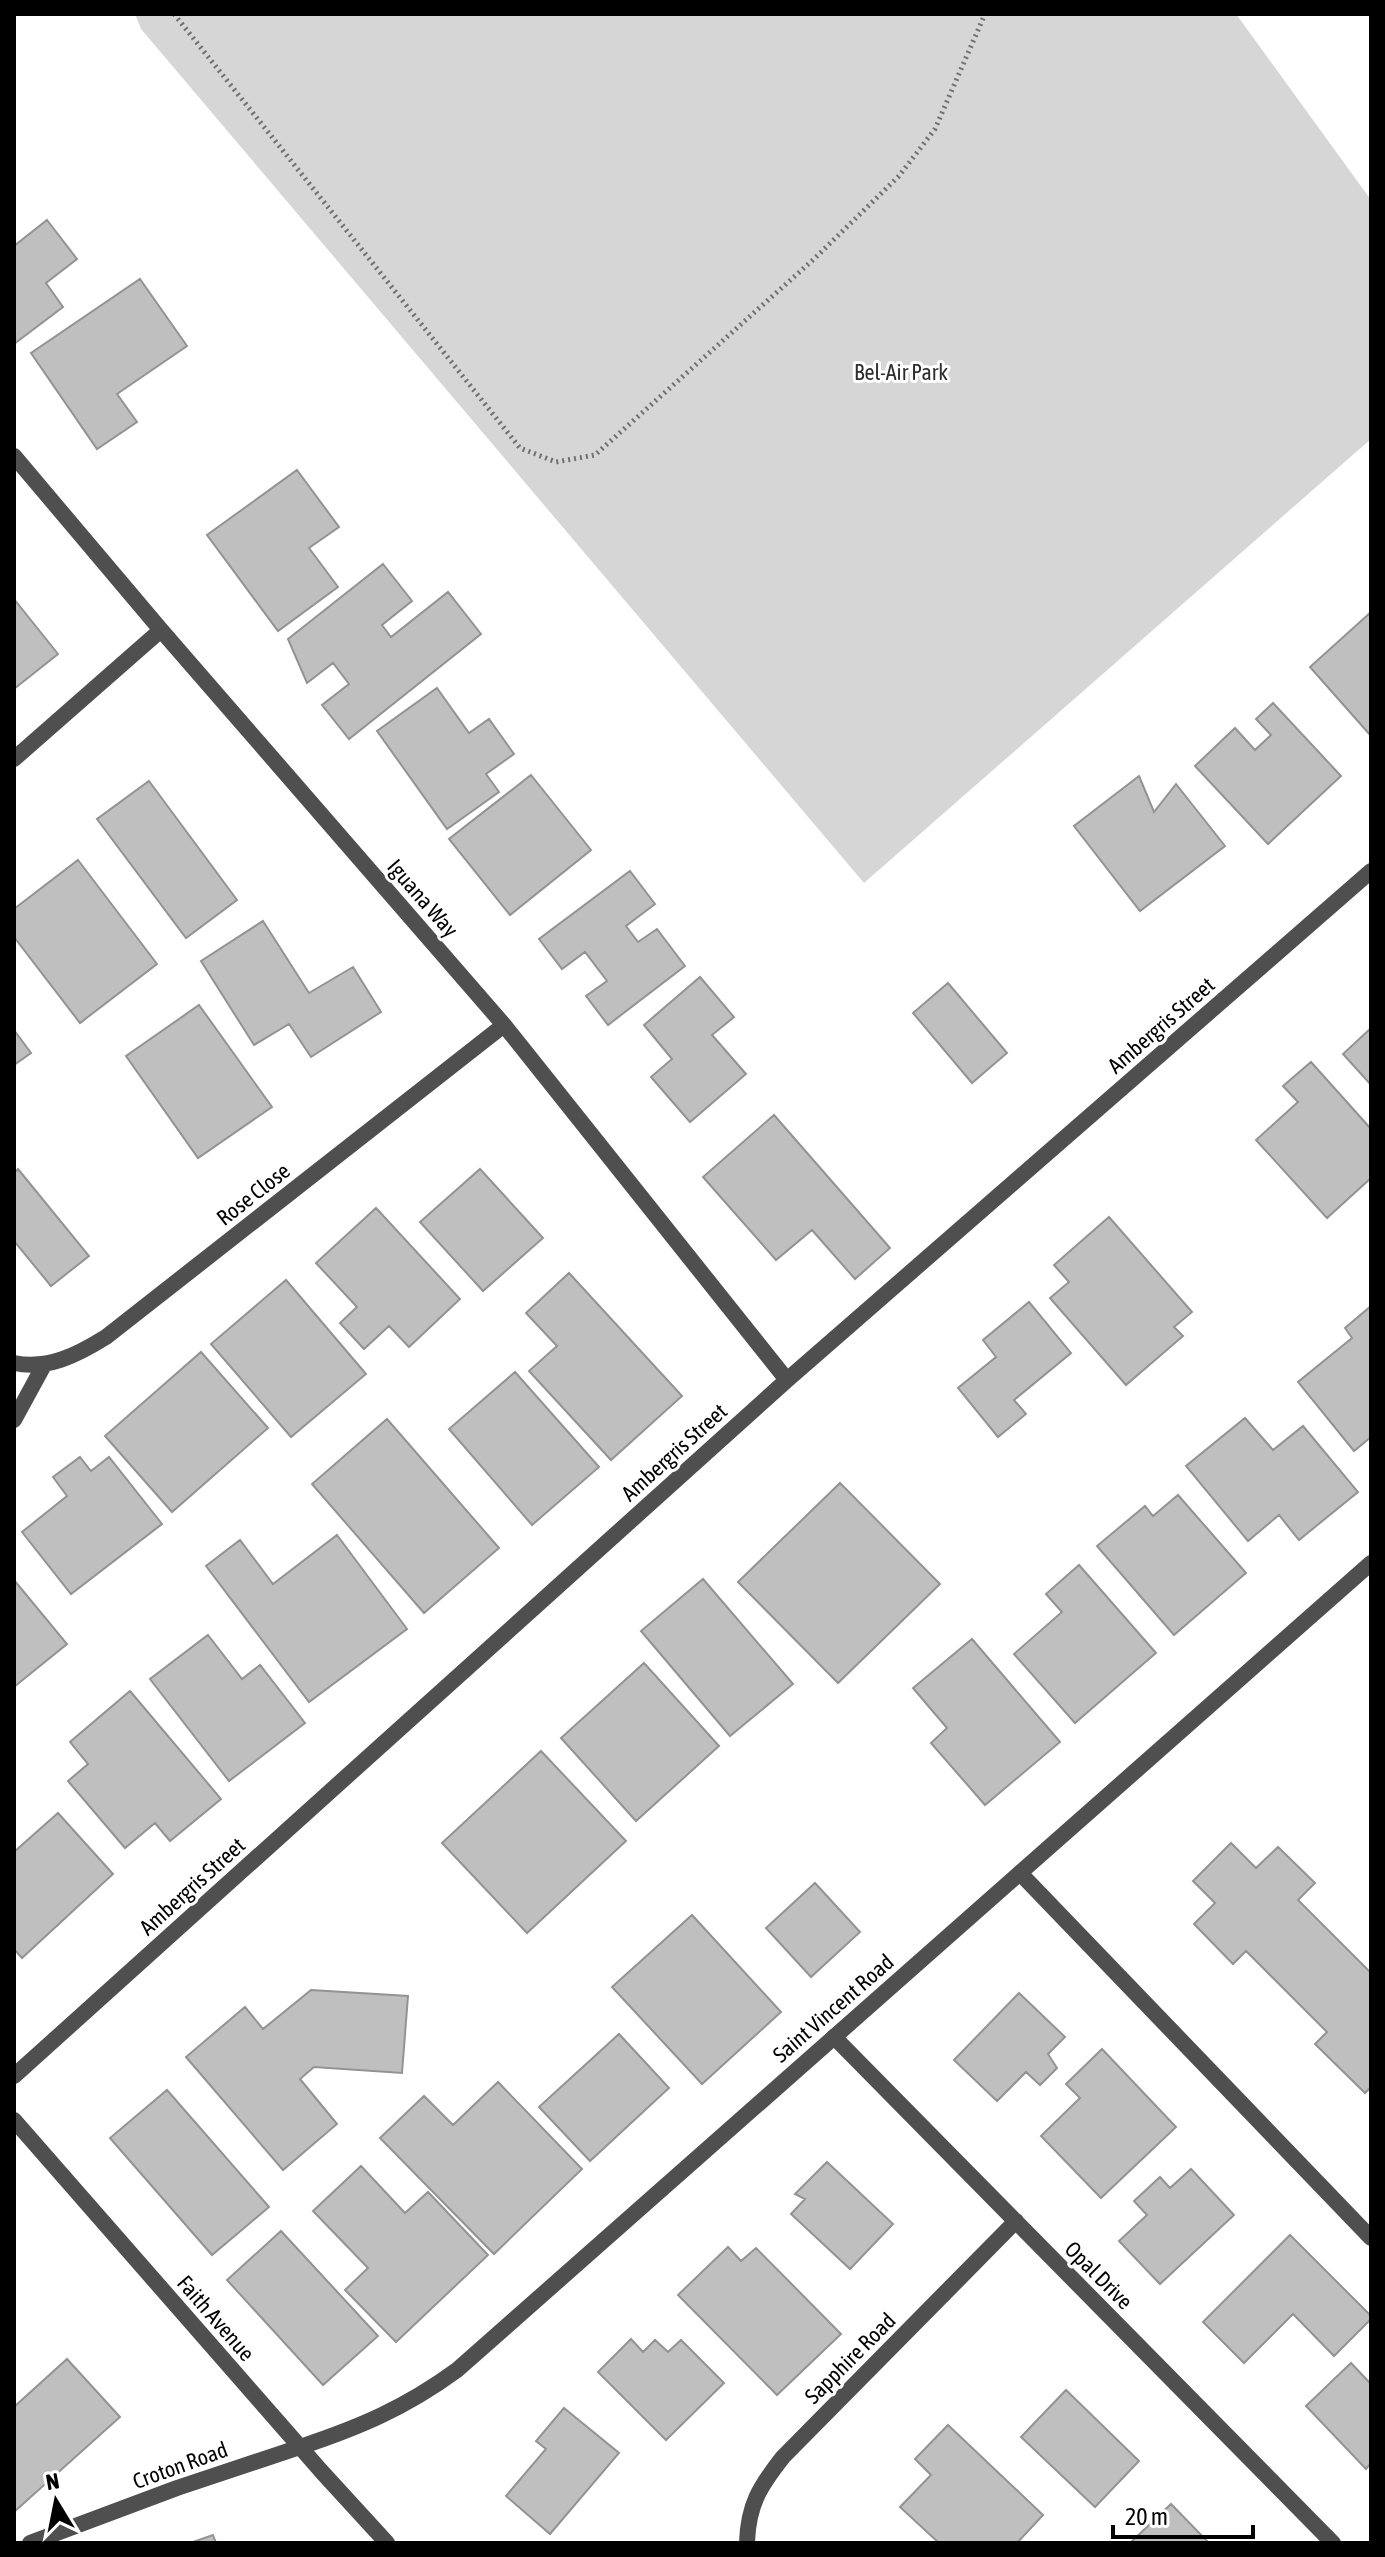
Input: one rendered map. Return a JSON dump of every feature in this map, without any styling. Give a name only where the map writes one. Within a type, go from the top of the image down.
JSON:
[{"type":"street","name":"Iguana Way","points":[[14,456],[504,1025],[787,1380]]},
{"type":"street","points":[[14,759],[161,630]]},
{"type":"street","name":"Ambergris Street","points":[[14,2076],[787,1380],[1371,871]]},
{"type":"street","name":"Rose Close","points":[[14,1363],[44,1365],[77,1354],[106,1337],[504,1025]]},
{"type":"street","points":[[14,1420],[44,1365]]},
{"type":"street","name":"Saint Vincent Road","points":[[300,2447],[382,2417],[457,2370],[1371,1563]]},
{"type":"street","points":[[1020,1873],[1371,2238]]},
{"type":"street","name":"Opal Drive","points":[[834,2037],[1333,2543]]},
{"type":"street","name":"Faith Avenue","points":[[14,2120],[387,2543]]},
{"type":"street","name":"Sapphire Road","points":[[747,2543],[747,2522],[752,2504],[764,2481],[783,2457],[1016,2221]]},
{"type":"street","name":"Croton Road","points":[[30,2543],[177,2488],[300,2447]]},
{"type":"path","points":[[174,14],[520,448],[556,462],[595,455],[814,259],[899,176],[935,129],[985,14]]},
{"type":"green space","name":"Bel-Air Park","points":[[135,14],[1236,14],[1371,200],[1371,439],[864,883],[141,29]]},
{"type":"building","points":[[47,220],[77,259],[46,283],[63,307],[14,344],[14,246]]},
{"type":"building","points":[[140,279],[187,346],[117,394],[137,422],[97,449],[31,353]]},
{"type":"building","points":[[297,470],[339,527],[309,548],[338,587],[278,631],[207,535]]},
{"type":"building","points":[[383,564],[412,601],[382,625],[391,637],[448,592],[481,634],[349,739],[322,705],[349,684],[333,663],[307,683],[288,639]]},
{"type":"building","points":[[14,599],[58,654],[14,689]]},
{"type":"building","points":[[1371,612],[1371,736],[1310,667]]},
{"type":"building","points":[[437,688],[469,733],[489,719],[514,754],[486,774],[499,792],[447,829],[377,731]]},
{"type":"building","points":[[1273,703],[1341,776],[1268,844],[1195,766],[1235,728],[1255,750],[1271,735],[1256,719]]},
{"type":"building","points":[[531,775],[591,850],[510,915],[449,839]]},
{"type":"building","points":[[1139,776],[1154,812],[1176,784],[1225,846],[1140,911],[1074,826]]},
{"type":"building","points":[[149,781],[237,900],[186,938],[97,819]]},
{"type":"building","points":[[78,860],[157,964],[80,1023],[14,937],[14,909]]},
{"type":"building","points":[[630,871],[655,904],[626,926],[638,942],[657,929],[685,966],[608,1025],[586,996],[607,981],[585,952],[562,969],[539,939]]},
{"type":"building","points":[[263,921],[309,993],[353,967],[381,1012],[311,1057],[289,1024],[254,1045],[201,961]]},
{"type":"building","points":[[700,977],[734,1017],[712,1035],[746,1074],[690,1122],[651,1077],[672,1059],[644,1025]]},
{"type":"building","points":[[948,983],[1007,1053],[972,1083],[913,1013]]},
{"type":"building","points":[[199,1005],[272,1107],[198,1158],[126,1056]]},
{"type":"building","points":[[1371,1028],[1371,1085],[1343,1054]]},
{"type":"building","points":[[14,1030],[31,1053],[14,1065]]},
{"type":"building","points":[[1311,1062],[1371,1129],[1371,1178],[1327,1218],[1256,1140],[1298,1102],[1283,1086]]},
{"type":"building","points":[[774,1115],[890,1248],[855,1279],[812,1230],[776,1260],[703,1177]]},
{"type":"building","points":[[18,1169],[89,1256],[51,1286],[14,1241],[14,1173]]},
{"type":"building","points":[[480,1169],[543,1238],[483,1291],[420,1222]]},
{"type":"building","points":[[376,1208],[460,1299],[409,1347],[389,1326],[364,1349],[340,1323],[357,1307],[316,1263]]},
{"type":"building","points":[[1109,1217],[1192,1312],[1174,1327],[1183,1336],[1126,1385],[1050,1298],[1069,1282],[1054,1265]]},
{"type":"building","points":[[569,1273],[682,1396],[611,1460],[529,1371],[557,1346],[526,1313]]},
{"type":"building","points":[[286,1280],[366,1374],[291,1437],[211,1344]]},
{"type":"building","points":[[1029,1302],[1071,1353],[1014,1400],[1026,1414],[998,1437],[958,1388],[996,1357],[983,1340]]},
{"type":"building","points":[[1371,1306],[1371,1437],[1354,1451],[1298,1382],[1352,1338],[1345,1328]]},
{"type":"building","points":[[201,1352],[268,1428],[172,1512],[105,1436]]},
{"type":"building","points":[[515,1372],[599,1467],[532,1525],[449,1429]]},
{"type":"building","points":[[1245,1418],[1273,1450],[1303,1426],[1358,1492],[1299,1540],[1279,1515],[1248,1541],[1186,1466]]},
{"type":"building","points":[[387,1419],[499,1548],[424,1613],[312,1484]]},
{"type":"building","points":[[80,1457],[91,1471],[109,1457],[162,1524],[71,1594],[22,1532],[67,1496],[53,1477]]},
{"type":"building","points":[[840,1483],[940,1584],[838,1683],[738,1582]]},
{"type":"building","points":[[1178,1495],[1246,1573],[1174,1635],[1097,1546],[1145,1506],[1153,1516]]},
{"type":"building","points":[[337,1535],[407,1629],[309,1702],[206,1566],[240,1540],[273,1584]]},
{"type":"building","points":[[1079,1565],[1156,1653],[1075,1723],[1014,1654],[1062,1612],[1046,1594]]},
{"type":"building","points":[[703,1579],[793,1684],[730,1736],[641,1631]]},
{"type":"building","points":[[14,1580],[67,1644],[14,1687]]},
{"type":"building","points":[[208,1635],[242,1679],[260,1665],[305,1723],[229,1781],[150,1679]]},
{"type":"building","points":[[972,1639],[1060,1742],[985,1805],[931,1743],[947,1728],[913,1688]]},
{"type":"building","points":[[644,1663],[719,1746],[636,1821],[561,1738]]},
{"type":"building","points":[[130,1691],[221,1799],[170,1841],[155,1823],[125,1848],[68,1781],[88,1764],[70,1742]]},
{"type":"building","points":[[541,1751],[626,1841],[527,1933],[442,1843]]},
{"type":"building","points":[[58,1813],[113,1874],[22,1958],[14,1949],[14,1852]]},
{"type":"building","points":[[1231,1843],[1256,1868],[1278,1847],[1315,1883],[1298,1900],[1371,1973],[1371,2087],[1365,2093],[1315,2044],[1327,2032],[1246,1951],[1233,1964],[1194,1924],[1215,1903],[1193,1881]]},
{"type":"building","points":[[815,1883],[860,1932],[811,1977],[766,1928]]},
{"type":"building","points":[[692,1915],[781,2012],[702,2084],[612,1987]]},
{"type":"building","points":[[311,1990],[408,1996],[402,2073],[314,2067],[300,2079],[337,2124],[283,2170],[186,2057],[245,2007],[263,2029]]},
{"type":"building","points":[[1019,1993],[1065,2037],[1048,2054],[1057,2068],[1040,2085],[1026,2072],[997,2101],[954,2060]]},
{"type":"building","points":[[619,2034],[669,2088],[590,2161],[539,2107]]},
{"type":"building","points":[[1102,2049],[1176,2127],[1101,2198],[1041,2136],[1080,2098],[1066,2084]]},
{"type":"building","points":[[498,2082],[582,2169],[494,2254],[380,2138],[424,2096],[453,2125]]},
{"type":"building","points":[[167,2090],[269,2207],[212,2255],[110,2138]]},
{"type":"building","points":[[827,2162],[893,2224],[850,2269],[791,2214],[805,2199],[795,2194]]},
{"type":"building","points":[[361,2166],[405,2213],[428,2192],[488,2255],[396,2342],[345,2290],[368,2268],[313,2211]]},
{"type":"building","points":[[1191,2169],[1234,2215],[1160,2284],[1119,2241],[1147,2215],[1134,2201],[1160,2177],[1170,2188]]},
{"type":"building","points":[[281,2231],[378,2336],[323,2385],[227,2280]]},
{"type":"building","points":[[1290,2235],[1371,2319],[1334,2356],[1293,2314],[1244,2363],[1203,2322]]},
{"type":"building","points":[[728,2247],[741,2261],[756,2248],[841,2334],[777,2395],[678,2295]]},
{"type":"building","points":[[631,2339],[643,2352],[655,2340],[668,2352],[681,2340],[724,2383],[666,2440],[598,2372]]},
{"type":"building","points":[[67,2359],[120,2417],[14,2512],[14,2407]]},
{"type":"building","points":[[1351,2363],[1369,2382],[1371,2380],[1371,2463],[1366,2469],[1306,2406]]},
{"type":"building","points":[[1066,2390],[1139,2461],[1095,2507],[1021,2437]]},
{"type":"building","points":[[564,2408],[619,2453],[550,2534],[506,2496],[546,2449],[536,2441]]},
{"type":"building","points":[[948,2425],[1043,2515],[1017,2543],[939,2543],[900,2507],[931,2475],[915,2459]]},
{"type":"building","points":[[1171,2504],[1209,2543],[1130,2543]]},
{"type":"building","points":[[213,2535],[216,2543],[190,2543]]}]
